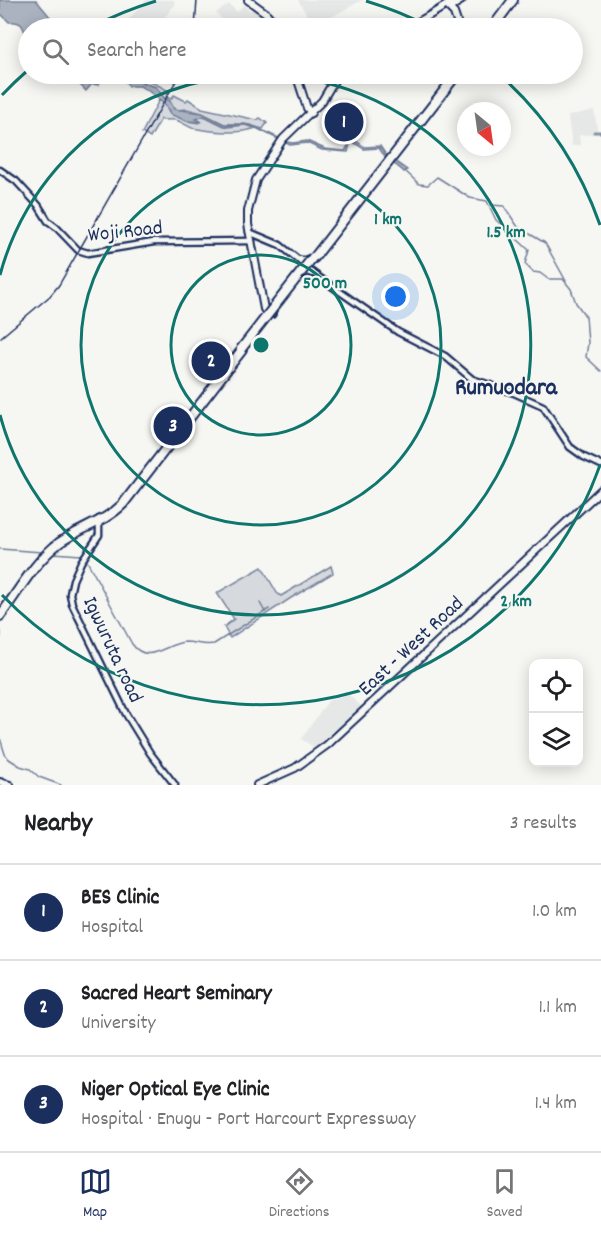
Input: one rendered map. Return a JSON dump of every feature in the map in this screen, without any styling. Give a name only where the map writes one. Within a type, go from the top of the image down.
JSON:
[{"type":"highway","points":[[498,18],[512,0]]},
{"type":"highway","points":[[0,615],[49,552],[68,537],[110,515],[126,501],[306,265],[448,84]]},
{"type":"main road","points":[[250,0],[270,13],[273,18]]},
{"type":"main road","points":[[426,18],[452,3],[457,18]]},
{"type":"main road","points":[[301,84],[310,110]]},
{"type":"main road","points":[[272,308],[250,231],[249,215],[255,186],[284,142],[310,110],[323,99],[333,84]]},
{"type":"main road","points":[[284,142],[310,110]]},
{"type":"main road","name":"Woji Road","points":[[0,170],[15,180],[38,205],[48,221],[80,252],[88,253],[154,242],[252,241]]},
{"type":"main road","points":[[250,231],[283,245],[306,265],[393,329],[445,356],[470,379],[543,405],[570,447],[584,457],[601,463]]},
{"type":"main road","points":[[232,362],[306,265]]},
{"type":"main road","points":[[232,362],[272,308]]},
{"type":"main road","name":"East - West Road","points":[[265,785],[296,771],[318,756],[601,492]]},
{"type":"main road","name":"Igwuruta road","points":[[98,521],[98,535],[79,563],[70,583],[71,610],[131,726],[174,785]]},
{"type":"main road","name":"Igwuruta road","points":[[98,521],[99,535],[72,580],[70,594],[72,604],[126,714],[169,779]]},
{"type":"main road","name":"East - West Road","points":[[257,785],[288,772],[316,754],[460,623]]},
{"type":"main road","points":[[1,784],[10,785]]},
{"type":"shaded area","points":[[0,0],[36,0],[51,18],[18,18],[18,23],[9,22],[0,13]]},
{"type":"shaded area","points":[[146,0],[174,0],[175,5],[164,18],[130,18]]},
{"type":"shaded area","points":[[298,0],[362,0],[329,18],[316,18],[307,15]]},
{"type":"shaded area","points":[[229,4],[237,12],[244,5],[250,11],[255,7],[261,12],[255,18],[221,18],[216,13]]},
{"type":"shaded area","points":[[79,84],[92,84],[86,91]]},
{"type":"shaded area","points":[[128,84],[146,84],[156,87],[164,98],[170,101],[174,109],[202,113],[224,124],[251,125],[287,142],[307,141],[325,149],[345,151],[351,140],[365,147],[380,146],[386,155],[407,170],[404,172],[387,158],[379,148],[364,149],[353,142],[348,152],[322,150],[307,143],[290,145],[245,125],[224,126],[204,116],[196,119],[202,122],[187,121],[172,115],[164,103],[147,90],[140,86]]},
{"type":"shaded area","points":[[144,84],[156,84],[169,91],[166,97],[171,99],[174,95],[186,101],[188,99],[202,108],[257,120],[260,118],[267,123],[263,129],[245,124],[224,124],[202,113],[187,109],[177,110]]},
{"type":"shaded area","points":[[159,100],[164,103],[169,113],[187,121],[199,123],[200,121],[195,119],[204,116],[228,127],[245,125],[256,128],[241,132],[216,132],[192,128],[175,120],[161,119],[150,138],[142,133]]},
{"type":"shaded area","points":[[594,110],[598,134],[579,135],[580,145],[572,146],[568,116]]},
{"type":"shaded area","points":[[331,566],[333,573],[230,638],[224,627],[234,619],[217,593],[262,567],[281,596]]},
{"type":"shaded area","points":[[345,691],[363,708],[318,750],[301,739],[329,700],[341,696]]},
{"type":"waterway","points":[[405,171],[419,184],[428,185],[437,177],[470,198],[487,201],[496,220],[529,250],[525,264],[533,272],[540,273],[548,279],[563,279],[571,289],[576,303],[586,317],[588,343],[586,357],[601,371]]},
{"type":"waterway","points":[[491,205],[504,206],[518,227],[545,243],[566,281]]},
{"type":"waterway","points":[[0,549],[42,552]]},
{"type":"waterway","points":[[53,553],[81,555]]},
{"type":"waterway","points":[[86,559],[132,644],[144,653],[157,652],[185,642],[214,644],[269,609]]},
{"type":"waterway","points":[[260,603],[265,612]]},
{"type":"waterway","points":[[0,738],[9,759],[30,769],[39,777],[61,785]]},
{"type":"taxiway","points":[[594,132],[601,132]]},
{"type":"railway","points":[[196,18],[197,0]]},
{"type":"railway","points":[[0,338],[50,296],[59,285],[174,84]]},
{"type":"place","name":"BES Clinic","points":[[344,122]]},
{"type":"place","name":"Sacred Heart Seminary","points":[[211,361]]},
{"type":"place","name":"Niger Optical Eye Clinic","points":[[173,426]]},
{"type":"district","name":"Rumuodara","points":[[506,386]]}]
